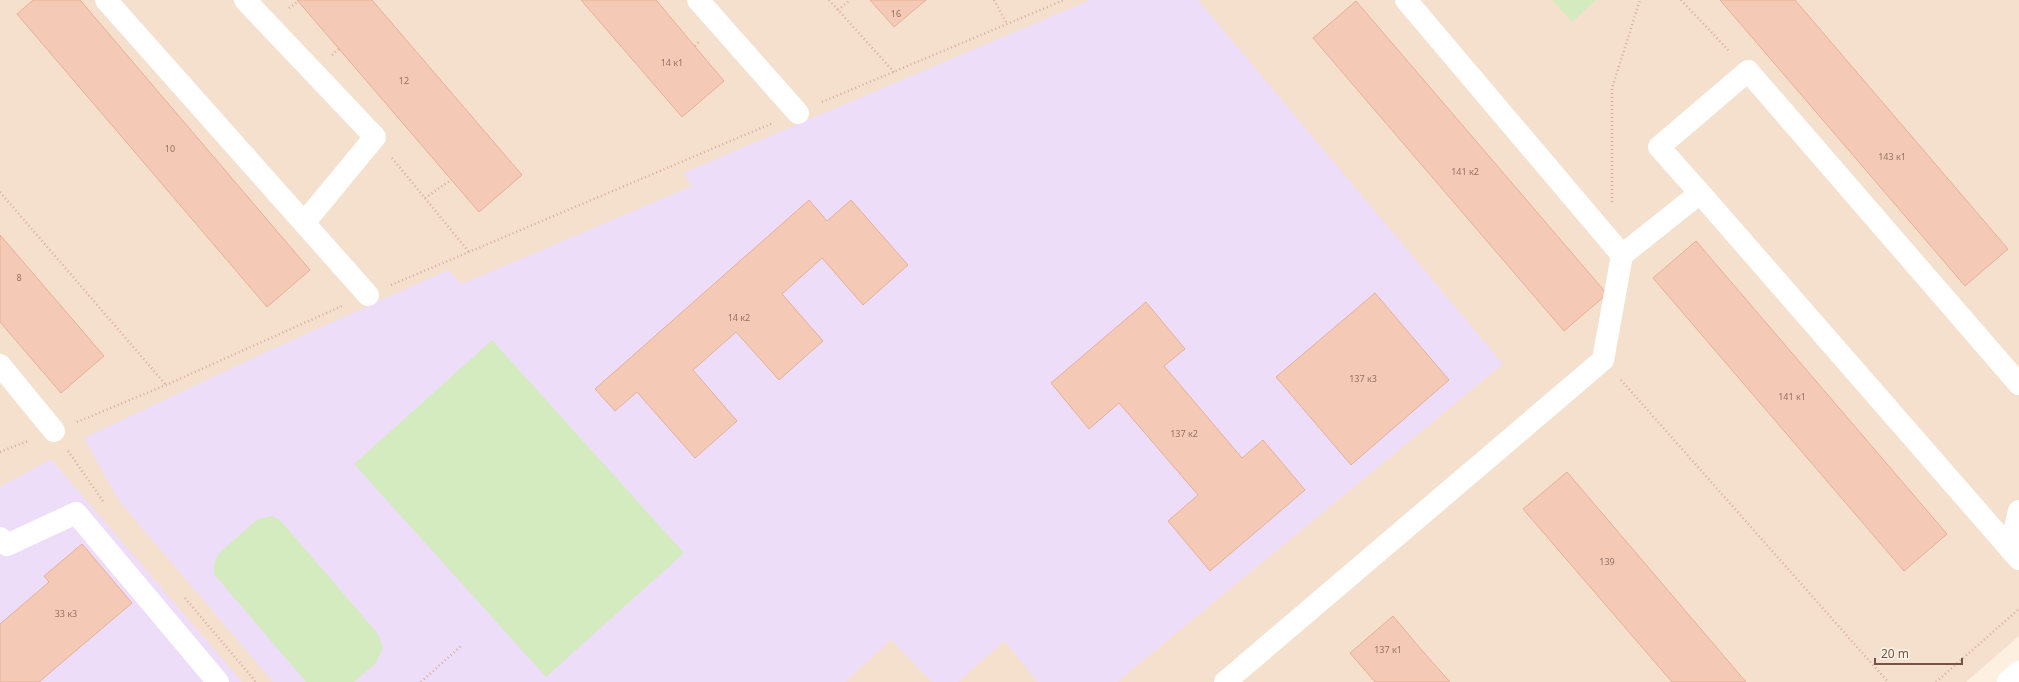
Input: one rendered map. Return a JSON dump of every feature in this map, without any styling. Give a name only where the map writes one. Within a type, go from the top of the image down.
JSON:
[{"type":"street","points":[[106,0],[368,295]]},
{"type":"street","points":[[245,0],[375,137],[304,223]]},
{"type":"street","points":[[1225,682],[1603,360],[1617,249],[1406,0]]},
{"type":"street","points":[[703,2],[798,112]]},
{"type":"street","points":[[2014,554],[1659,147],[1748,71],[2019,384]]},
{"type":"street","points":[[1617,249],[1700,193]]},
{"type":"street","points":[[0,365],[54,431]]},
{"type":"street","points":[[2014,554],[2019,511]]},
{"type":"street","points":[[2,545],[76,512],[218,682]]},
{"type":"street","points":[[2008,682],[2019,672]]},
{"type":"path","points":[[829,0],[894,72]]},
{"type":"path","points":[[838,10],[850,0]]},
{"type":"path","points":[[994,0],[1007,24]]},
{"type":"path","points":[[106,506],[54,431],[166,385],[368,295],[1064,0]]},
{"type":"path","points":[[1617,249],[1612,88],[1640,0]]},
{"type":"path","points":[[1681,0],[1748,71]]},
{"type":"path","points":[[375,137],[469,252]]},
{"type":"path","points":[[425,198],[451,180]]},
{"type":"path","points":[[0,192],[166,385]]},
{"type":"path","points":[[1603,360],[1888,682]]},
{"type":"path","points":[[184,597],[256,682]]},
{"type":"path","points":[[1936,682],[2019,609]]},
{"type":"path","points":[[421,682],[462,645]]},
{"type":"shaded area","points":[[0,0],[2019,0],[2019,636],[1966,682],[0,682]]},
{"type":"shaded area","points":[[1090,0],[1198,0],[1503,364],[1117,682],[1038,682],[1004,641],[958,682],[932,682],[891,640],[845,682],[273,682],[119,501],[84,438],[268,351],[448,270],[462,284],[692,186],[683,173]]},
{"type":"shaded area","points":[[51,459],[242,682],[0,682],[0,487]]},
{"type":"green space","points":[[1552,0],[1596,0],[1572,22]]},
{"type":"green space","points":[[492,340],[684,553],[546,677],[354,464]]},
{"type":"green space","points":[[271,516],[280,520],[378,634],[383,647],[376,663],[354,682],[306,682],[214,574],[214,563],[220,552],[258,519]]},
{"type":"building","points":[[33,0],[80,0],[310,270],[267,307],[17,14]]},
{"type":"building","points":[[297,0],[372,0],[522,175],[479,212]]},
{"type":"building","points":[[581,0],[656,0],[724,81],[682,117]]},
{"type":"building","points":[[870,0],[926,0],[894,27]]},
{"type":"building","points":[[1720,0],[1795,0],[2008,249],[1965,286]]},
{"type":"building","points":[[1356,1],[1607,294],[1564,331],[1313,38]]},
{"type":"building","points":[[809,200],[827,221],[851,200],[908,265],[863,305],[822,258],[782,294],[823,341],[779,380],[736,332],[693,370],[737,421],[695,458],[637,392],[615,411],[595,389]]},
{"type":"building","points":[[0,235],[104,356],[61,393],[0,322]]},
{"type":"building","points":[[1696,241],[1947,534],[1904,571],[1653,278]]},
{"type":"building","points":[[1375,293],[1449,380],[1351,465],[1276,377]]},
{"type":"building","points":[[1146,302],[1185,349],[1164,366],[1242,458],[1263,440],[1305,490],[1210,571],[1168,521],[1198,495],[1119,403],[1089,429],[1051,383]]},
{"type":"building","points":[[1567,472],[1746,682],[1672,682],[1523,509]]},
{"type":"building","points":[[82,544],[132,603],[39,682],[0,682],[0,624],[49,582],[44,576]]},
{"type":"building","points":[[1393,616],[1450,682],[1375,682],[1350,653]]}]
